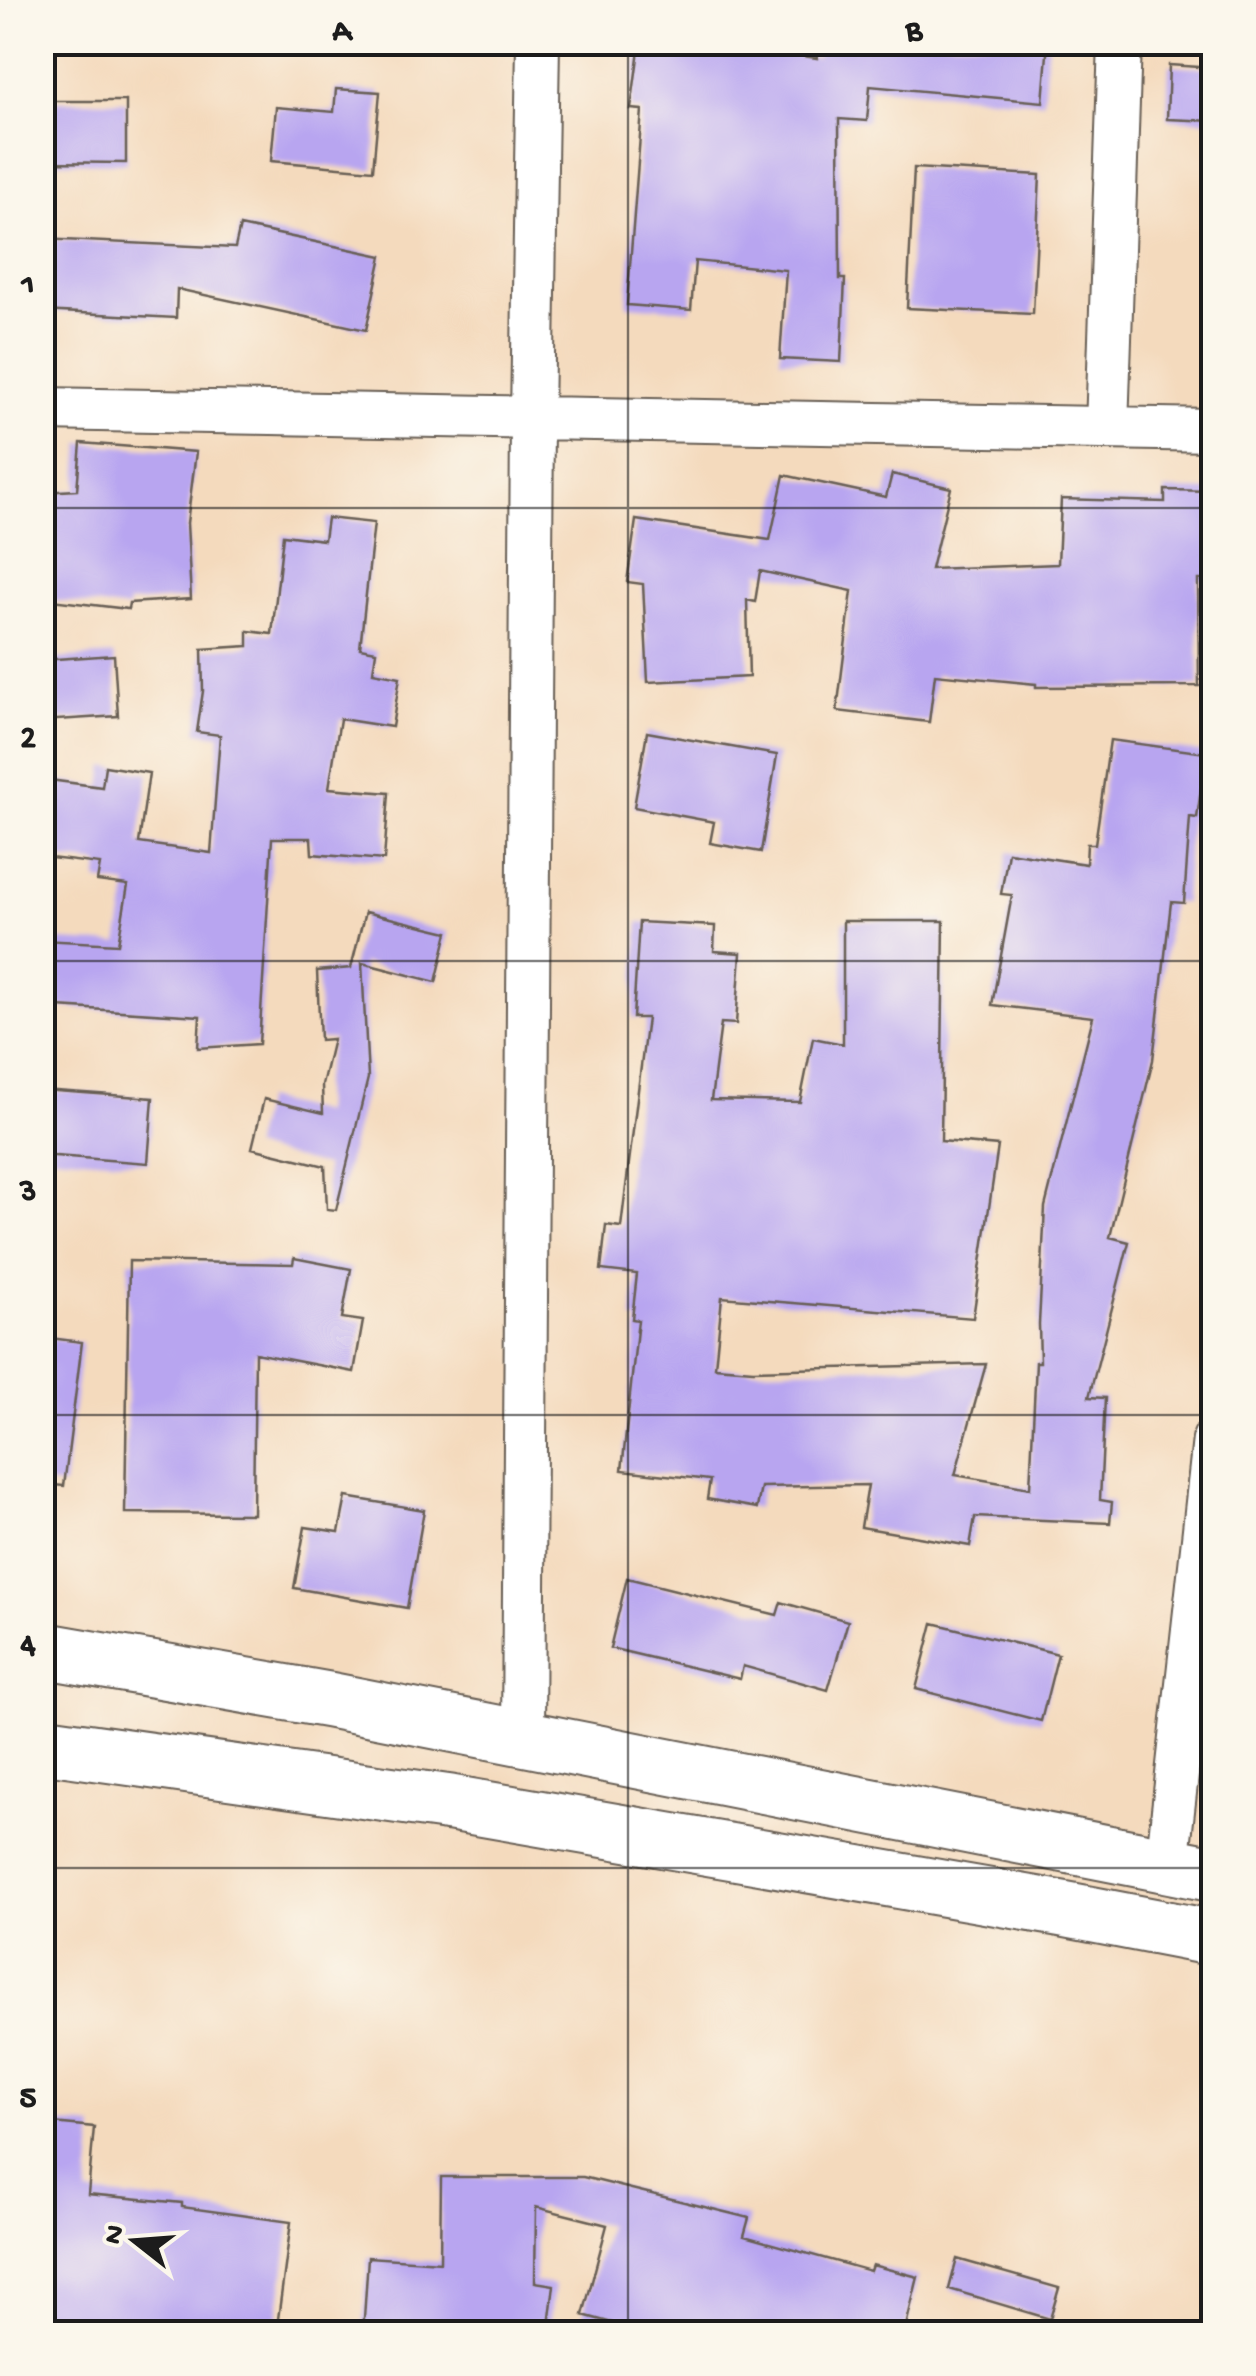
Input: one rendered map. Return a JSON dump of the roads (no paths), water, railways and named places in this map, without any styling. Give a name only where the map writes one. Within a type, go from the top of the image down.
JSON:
[{"type":"main road","points":[[42,1650],[330,1700],[1190,1870]]},
{"type":"main road","points":[[42,1745],[450,1803],[1214,1938]]},
{"type":"main road","points":[[664,1840],[676,1769]]},
{"type":"street","points":[[523,1738],[538,42]]},
{"type":"street","points":[[1108,428],[1120,42]]},
{"type":"street","points":[[42,409],[1214,430]]},
{"type":"street","points":[[1190,1870],[1214,1439]]}]
